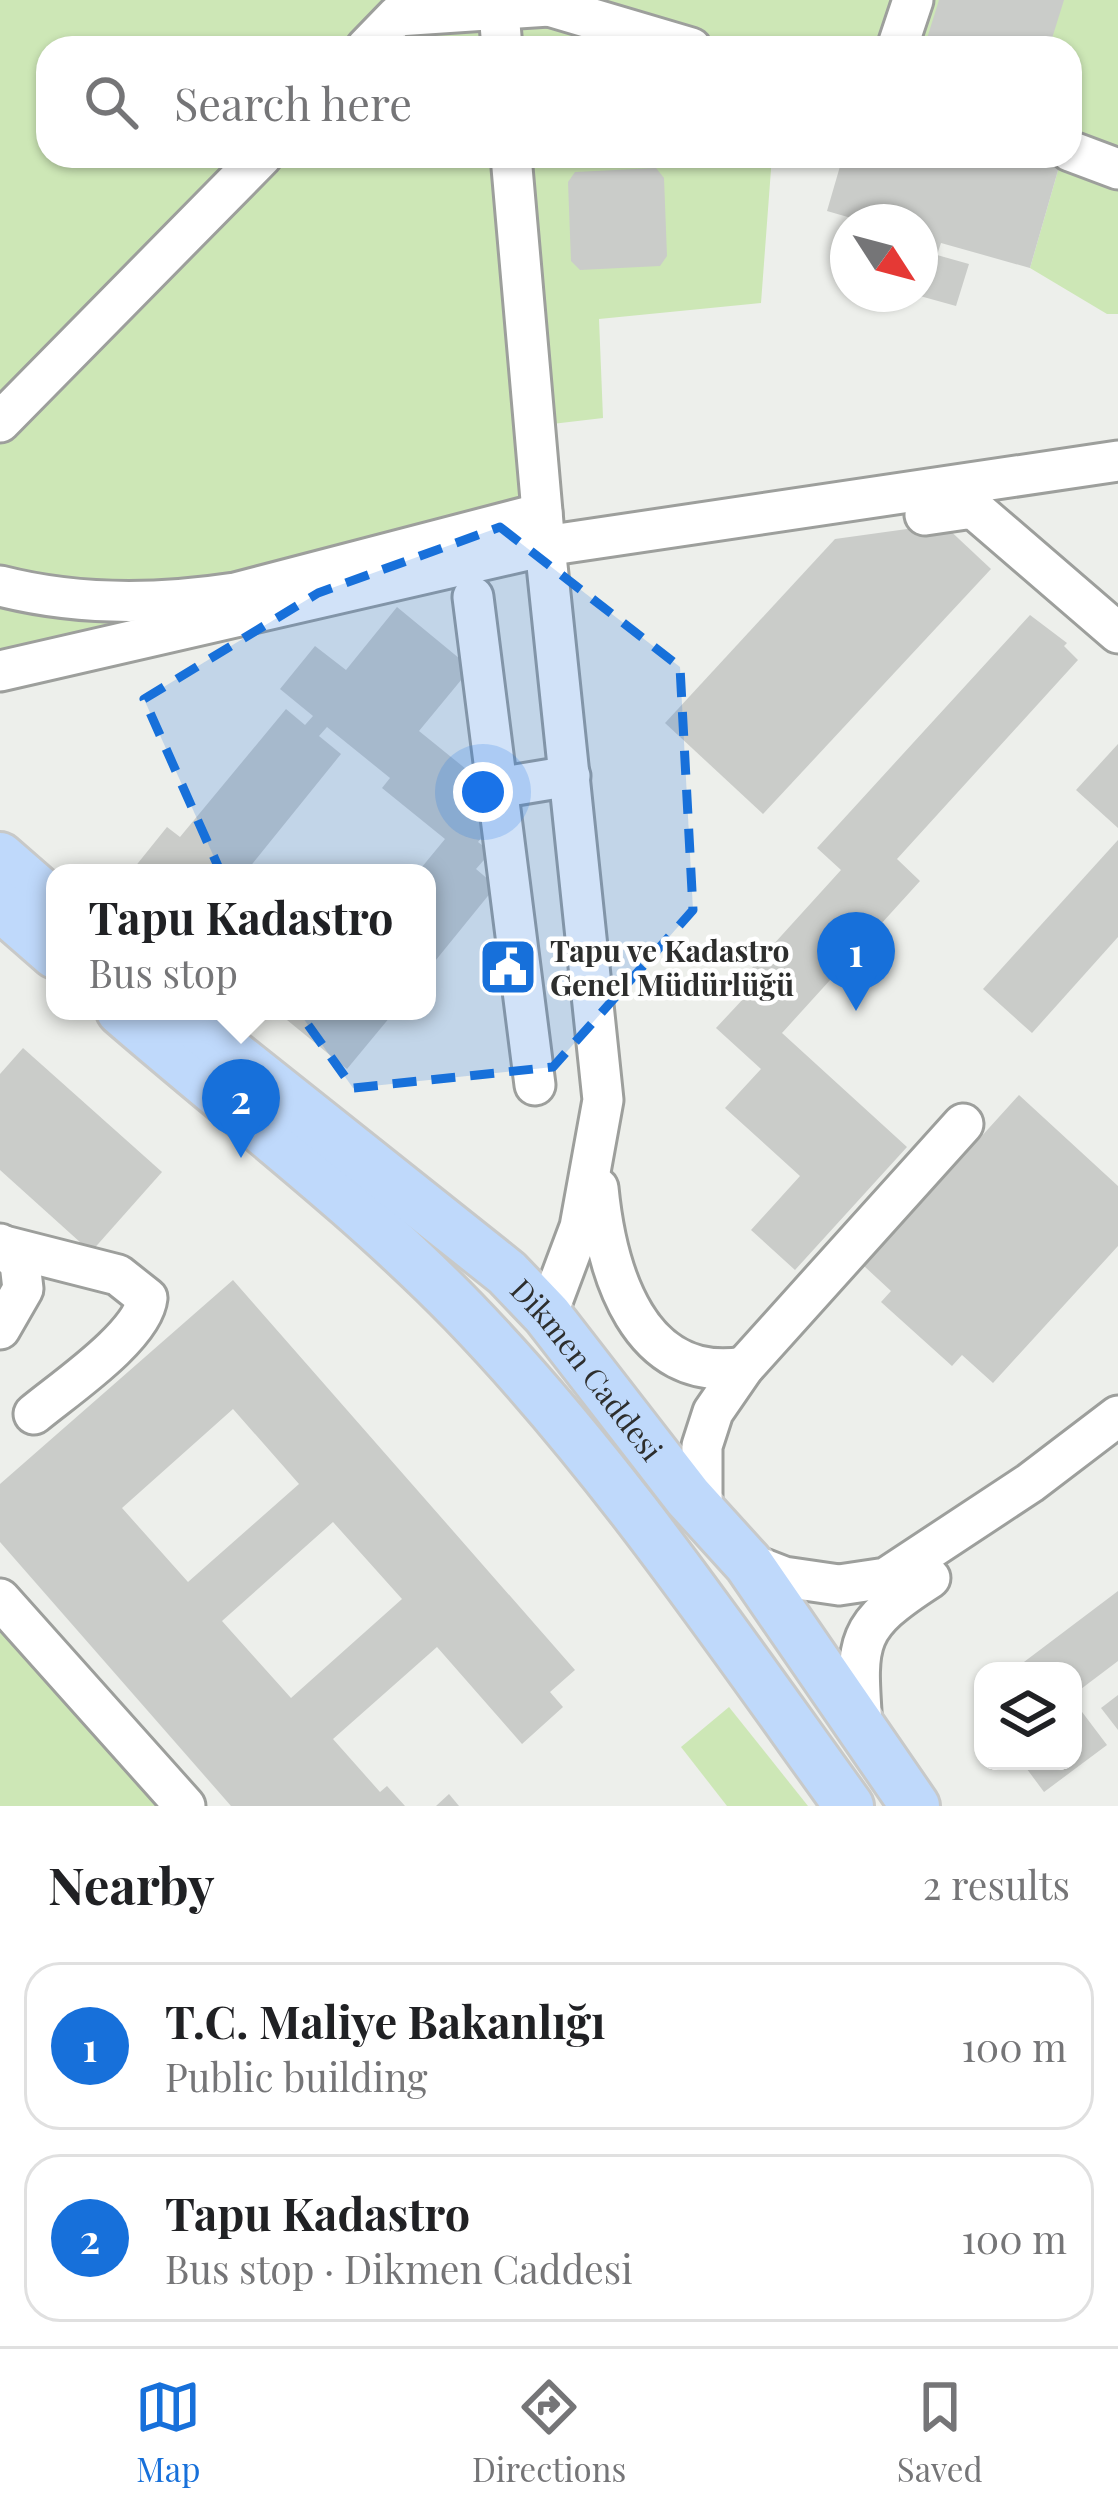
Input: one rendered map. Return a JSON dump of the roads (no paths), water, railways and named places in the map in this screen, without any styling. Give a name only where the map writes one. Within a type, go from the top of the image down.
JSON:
[{"type":"main road","points":[[0,857],[46,897]]},
{"type":"main road","points":[[0,906],[46,946]]},
{"type":"main road","name":"Dikmen Caddesi","points":[[132,1020],[464,1312],[585,1450],[849,1806]]},
{"type":"main road","name":"Dikmen Caddesi","points":[[189,1020],[507,1274],[547,1315],[702,1513],[748,1563],[915,1806]]},
{"type":"main road","points":[[464,1312],[507,1274]]},
{"type":"main road","points":[[500,1353],[547,1315]]},
{"type":"street","points":[[901,36],[913,0]]},
{"type":"street","points":[[378,36],[398,16],[431,7],[500,20],[551,3],[654,36]]},
{"type":"street","points":[[1082,156],[1118,169]]},
{"type":"street","points":[[0,422],[250,168]]},
{"type":"street","points":[[513,168],[545,543],[603,1100],[580,1227],[547,1315]]},
{"type":"street","points":[[0,586],[77,601],[184,601],[545,543],[1118,461]]},
{"type":"street","points":[[0,671],[545,543],[973,508],[1118,633]]},
{"type":"street","points":[[473,597],[535,1084]]},
{"type":"street","points":[[498,788],[570,776]]},
{"type":"street","points":[[702,1513],[702,1446],[713,1412],[744,1366],[963,1124]]},
{"type":"street","points":[[595,1163],[603,1243],[615,1286],[636,1319],[688,1363],[718,1371],[744,1366]]},
{"type":"street","points":[[0,1329],[23,1289],[20,1263],[2,1245]]},
{"type":"street","points":[[2,1245],[118,1274],[147,1298],[146,1310],[127,1335],[34,1414]]},
{"type":"street","points":[[748,1563],[784,1577],[839,1585],[886,1578],[1030,1484],[1118,1416]]},
{"type":"street","points":[[862,1726],[857,1652],[886,1606],[1031,1512],[1118,1445]]},
{"type":"street","points":[[0,1599],[185,1806]]},
{"type":"place","name":"Tapu ve Kadastro Genel Müdürlüğü","points":[[508,967]]},
{"type":"place","name":"T.C. Maliye Bakanlığı","points":[[856,1011]]},
{"type":"place","name":"Tapu Kadastro","points":[[241,1158]]}]
